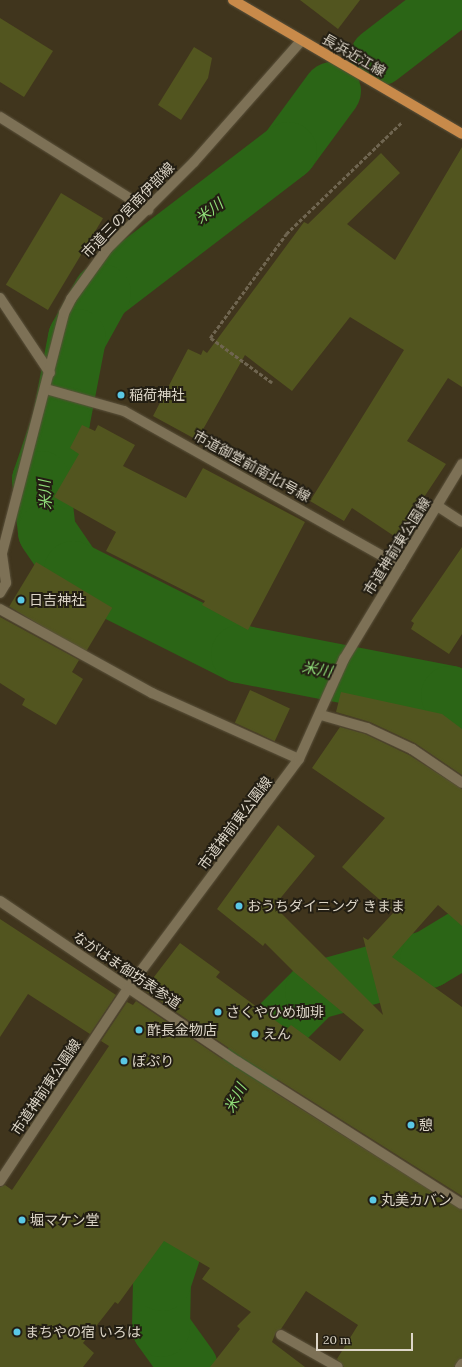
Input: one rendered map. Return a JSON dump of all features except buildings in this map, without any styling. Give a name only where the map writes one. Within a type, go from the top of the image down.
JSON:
[{"type":"main road","name":"長浜近江線","points":[[233,0],[462,134]]},
{"type":"street","name":"市道三の宮南伊部線","points":[[0,593],[6,584],[1,552],[51,391],[50,373],[64,313],[79,286],[107,249],[148,210],[301,41]]},
{"type":"street","points":[[0,117],[148,210]]},
{"type":"street","points":[[0,298],[50,373]]},
{"type":"street","name":"市道御堂前南北1号線","points":[[51,391],[86,399],[124,412],[400,566]]},
{"type":"street","name":"市道神前東公園線","points":[[0,1181],[129,987],[300,759],[321,715],[344,659],[400,566],[439,507],[462,464]]},
{"type":"street","points":[[439,507],[462,522]]},
{"type":"street","points":[[0,609],[152,693],[300,759]]},
{"type":"street","points":[[321,715],[367,728],[406,746],[462,783]]},
{"type":"street","name":"ながはま御坊表参道","points":[[0,901],[238,1062],[462,1204]]},
{"type":"street","points":[[281,1335],[338,1367]]},
{"type":"path","points":[[272,383],[210,338],[286,234],[417,107]]},
{"type":"waterway","name":"米川","points":[[379,57],[453,0]]},
{"type":"waterway","name":"米川","points":[[332,91],[288,151],[102,293],[77,338],[61,421],[41,480],[47,532],[73,570],[240,654],[450,695],[462,703]]},
{"type":"waterway","name":"米川","points":[[189,1367],[161,1328],[162,1282],[203,1159],[266,1039],[314,991],[429,959],[462,939]]},
{"type":"place","name":"稲荷神社","points":[[121,395]]},
{"type":"place","name":"日吉神社","points":[[21,600]]},
{"type":"place","name":"おうちダイニング きまま","points":[[239,906]]},
{"type":"place","name":"さくやひめ珈琲","points":[[218,1012]]},
{"type":"place","name":"酢長金物店","points":[[139,1030]]},
{"type":"place","name":"えん","points":[[255,1034]]},
{"type":"place","name":"ぽぷり","points":[[124,1061]]},
{"type":"place","name":"憩","points":[[411,1125]]},
{"type":"place","name":"丸美カバン","points":[[373,1200]]},
{"type":"place","name":"堀マケン堂","points":[[22,1220]]},
{"type":"place","name":"まちやの宿 いろは","points":[[17,1332]]}]
